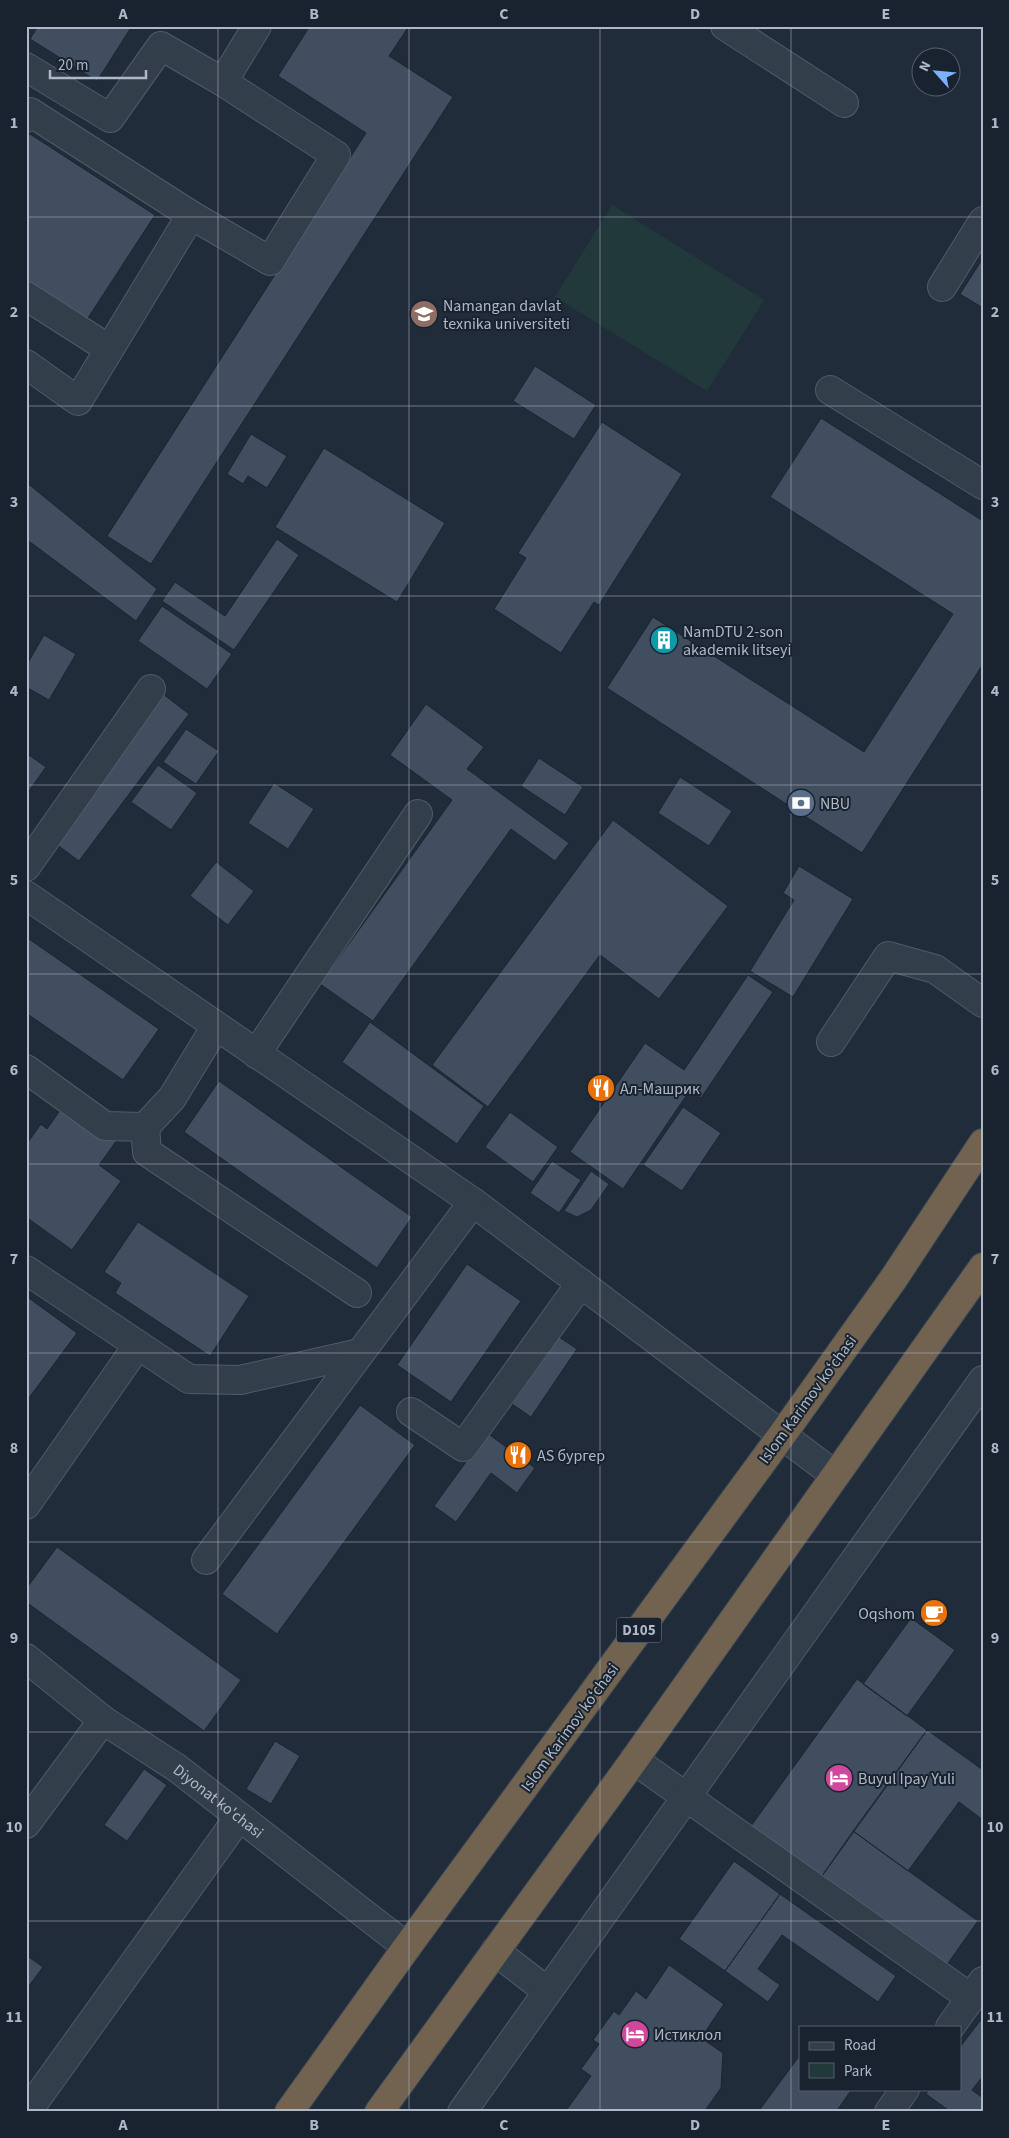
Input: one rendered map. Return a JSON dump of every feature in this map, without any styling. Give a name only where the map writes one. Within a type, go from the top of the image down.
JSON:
[{"type":"highway","name":"Islom Karimov koʻchasi","points":[[290,2112],[407,1947],[782,1435],[894,1278],[983,1143]]},
{"type":"highway","points":[[379,2112],[634,1760],[983,1267]]},
{"type":"street","points":[[223,82],[257,26]]},
{"type":"street","points":[[725,26],[844,103]]},
{"type":"street","points":[[26,66],[110,118],[161,46],[223,82],[336,155],[270,262],[191,216],[30,112],[26,118]]},
{"type":"street","points":[[26,364],[78,401],[191,216]]},
{"type":"street","points":[[942,287],[983,221]]},
{"type":"street","points":[[26,296],[109,350]]},
{"type":"street","points":[[830,390],[983,485]]},
{"type":"street","points":[[26,867],[151,689]]},
{"type":"street","points":[[256,1054],[418,814]]},
{"type":"street","points":[[26,895],[473,1202],[835,1475]]},
{"type":"street","points":[[831,1042],[888,956],[935,970],[983,1003]]},
{"type":"street","points":[[216,1026],[172,1098],[145,1127],[147,1152],[357,1293]]},
{"type":"street","points":[[26,1069],[105,1126],[145,1127]]},
{"type":"street","points":[[206,1560],[473,1202]]},
{"type":"street","points":[[26,1270],[189,1379],[240,1380],[360,1353]]},
{"type":"street","points":[[411,1412],[463,1448],[581,1283]]},
{"type":"street","points":[[26,1504],[138,1345]]},
{"type":"street","points":[[462,2112],[983,1380]]},
{"type":"street","name":"Diyonat ko'chasi","points":[[26,1658],[103,1720],[177,1768],[407,1947]]},
{"type":"street","points":[[26,1824],[103,1720]]},
{"type":"street","points":[[634,1760],[686,1798],[977,1989],[951,2026]]},
{"type":"street","points":[[27,2112],[239,1817]]},
{"type":"street","points":[[495,1950],[547,1991]]},
{"type":"green space","points":[[612,205],[764,300],[707,391],[555,297]]},
{"type":"building","points":[[38,26],[132,26],[97,81],[30,39]]},
{"type":"building","points":[[310,26],[409,26],[389,56],[453,97],[151,564],[107,536],[366,133],[278,76]]},
{"type":"building","points":[[30,134],[155,215],[86,321],[26,282],[26,139]]},
{"type":"building","points":[[983,258],[983,308],[960,294]]},
{"type":"building","points":[[535,366],[596,405],[574,439],[513,401]]},
{"type":"building","name":"NamDTU 2-son akademik litseyi","points":[[821,418],[983,521],[983,664],[862,853],[607,688],[653,617],[864,752],[953,614],[770,497]]},
{"type":"building","points":[[602,422],[682,474],[599,605],[594,602],[561,653],[494,609],[526,558],[518,553]]},
{"type":"building","points":[[251,434],[287,456],[267,488],[248,476],[243,484],[227,474]]},
{"type":"building","points":[[324,448],[445,523],[397,602],[275,527]]},
{"type":"building","points":[[26,482],[157,589],[136,621],[26,539]]},
{"type":"building","points":[[277,539],[299,555],[234,650],[162,601],[175,582],[225,616]]},
{"type":"building","points":[[162,606],[232,654],[207,689],[138,641]]},
{"type":"building","points":[[44,635],[76,654],[49,700],[26,687],[26,666]]},
{"type":"building","points":[[163,694],[189,714],[79,861],[52,841]]},
{"type":"building","points":[[426,704],[484,747],[467,769],[569,843],[555,861],[511,829],[373,1021],[320,984],[452,800],[390,755]]},
{"type":"building","points":[[186,729],[219,751],[196,784],[163,762]]},
{"type":"building","points":[[26,753],[46,767],[26,795]]},
{"type":"building","points":[[539,758],[583,787],[565,815],[521,786]]},
{"type":"building","points":[[158,765],[197,793],[171,830],[131,802]]},
{"type":"building","points":[[680,777],[732,811],[709,846],[658,813]]},
{"type":"building","points":[[274,783],[314,809],[288,849],[248,823]]},
{"type":"building","points":[[613,820],[728,906],[659,999],[600,955],[488,1107],[432,1065]]},
{"type":"building","points":[[216,862],[254,891],[228,925],[190,896]]},
{"type":"building","points":[[799,866],[853,899],[793,997],[750,971],[794,900],[783,893]]},
{"type":"building","points":[[26,937],[159,1029],[123,1080],[26,1013]]},
{"type":"building","points":[[748,975],[773,992],[701,1098],[690,1090],[623,1189],[570,1152],[645,1043],[684,1070]]},
{"type":"building","points":[[370,1022],[484,1106],[457,1144],[342,1062]]},
{"type":"building","points":[[219,1081],[412,1217],[377,1268],[184,1132]]},
{"type":"building","points":[[65,1103],[117,1140],[99,1165],[121,1181],[72,1250],[26,1217],[26,1145],[41,1124],[47,1129]]},
{"type":"building","points":[[683,1107],[721,1133],[682,1191],[643,1165]]},
{"type":"building","points":[[510,1112],[558,1147],[533,1182],[485,1147]]},
{"type":"building","points":[[552,1161],[581,1180],[559,1213],[530,1193]]},
{"type":"building","points":[[591,1171],[609,1184],[591,1210],[577,1217],[564,1211]]},
{"type":"building","points":[[138,1222],[249,1296],[210,1356],[115,1293],[121,1283],[104,1272]]},
{"type":"building","points":[[467,1264],[521,1301],[451,1402],[397,1365]]},
{"type":"building","points":[[26,1296],[77,1333],[26,1402]]},
{"type":"building","points":[[559,1337],[577,1349],[531,1417],[512,1404]]},
{"type":"building","points":[[360,1405],[415,1445],[277,1634],[222,1594]]},
{"type":"building","points":[[487,1433],[535,1468],[517,1493],[491,1473],[456,1522],[434,1506]]},
{"type":"building","points":[[57,1547],[241,1680],[204,1731],[26,1602],[26,1589]]},
{"type":"building","points":[[911,1618],[955,1650],[907,1716],[863,1684]]},
{"type":"building","name":"Buyul Ipay Yuli","points":[[857,1679],[927,1730],[822,1876],[751,1826]]},
{"type":"building","points":[[927,1730],[983,1770],[983,1820],[959,1802],[908,1871],[853,1831]]},
{"type":"building","points":[[275,1741],[300,1756],[271,1804],[246,1789]]},
{"type":"building","points":[[144,1769],[167,1785],[127,1841],[104,1825]]},
{"type":"building","points":[[853,1831],[978,1921],[946,1966],[822,1876]]},
{"type":"building","points":[[734,1861],[780,1894],[725,1971],[679,1939]]},
{"type":"building","points":[[780,1894],[896,1976],[878,2002],[782,1935],[758,1969],[780,1985],[768,2002],[725,1971]]},
{"type":"building","points":[[26,1955],[43,1967],[26,1990]]},
{"type":"building","points":[[669,1965],[724,2004],[701,2038],[723,2053],[721,2088],[704,2112],[565,2112],[591,2076],[581,2069],[599,2044],[593,2040],[614,2011],[619,2015],[636,1991],[646,1999]]},
{"type":"building","points":[[983,2017],[983,2076],[972,2090],[983,2098],[983,2112],[951,2112],[926,2094],[928,2090],[962,2090],[962,2044]]},
{"type":"building","points":[[799,2056],[799,2090],[851,2090],[836,2112],[758,2112]]},
{"type":"place","name":"Namangan davlat texnika universiteti","points":[[424,314]]},
{"type":"place","name":"NamDTU 2-son akademik litseyi","points":[[664,640]]},
{"type":"place","name":"NBU","points":[[801,803]]},
{"type":"place","name":"Ал-Машрик","points":[[601,1088]]},
{"type":"place","name":"AS бургер","points":[[518,1455]]},
{"type":"place","name":"Oqshom","points":[[934,1613]]},
{"type":"place","name":"Buyul Ipay Yuli","points":[[839,1778]]},
{"type":"place","name":"Истиклол","points":[[635,2034]]}]
